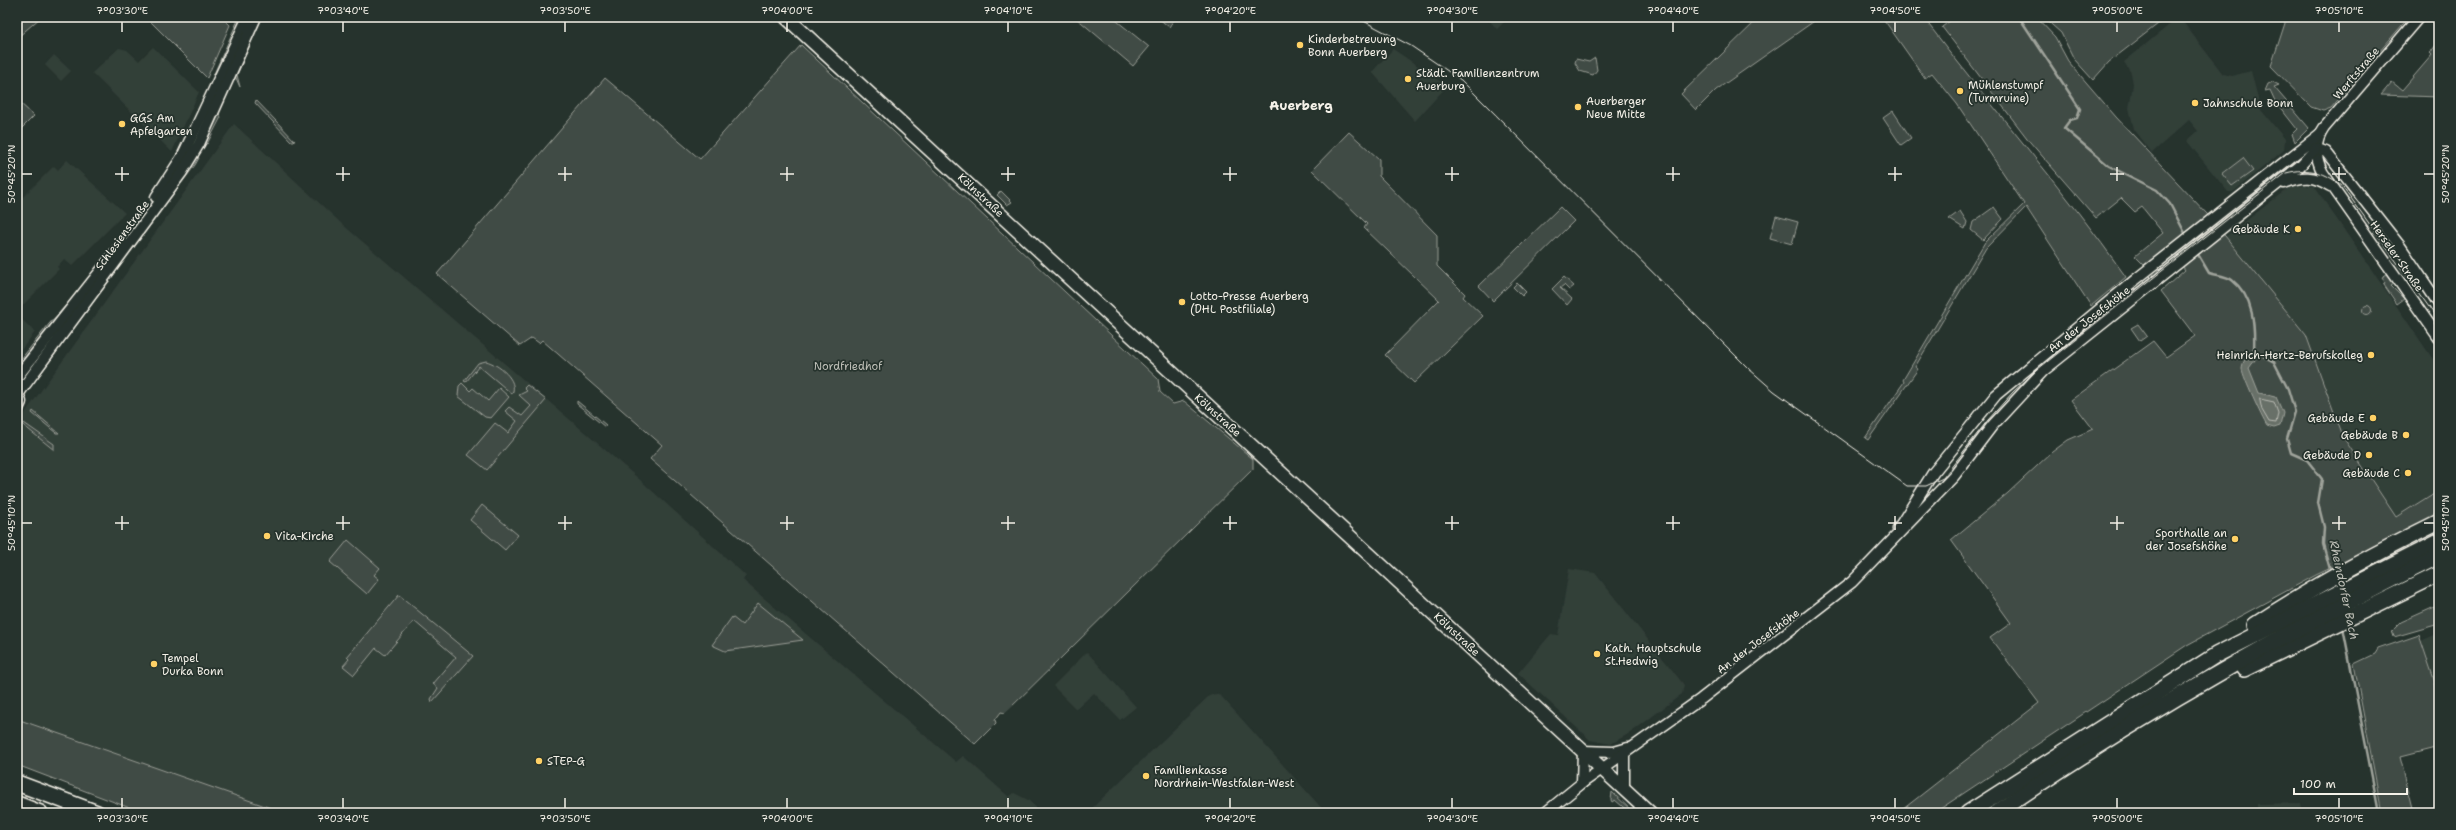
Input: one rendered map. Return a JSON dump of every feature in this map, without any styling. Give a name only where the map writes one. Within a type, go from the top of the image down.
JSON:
[{"type":"highway","points":[[2304,617],[2359,562],[2439,522]]},
{"type":"highway","points":[[1996,813],[2102,743],[2304,617],[2367,585],[2439,542]]},
{"type":"highway","points":[[2367,585],[2439,556]]},
{"type":"highway","points":[[1968,813],[2216,655],[2231,641],[2304,617],[2374,607],[2439,574]]},
{"type":"highway","points":[[17,783],[97,813]]},
{"type":"highway","points":[[17,804],[40,813]]},
{"type":"main road","name":"Kölnstraße","points":[[786,17],[1650,813]]},
{"type":"street","name":"Schlesienstraße","points":[[17,378],[148,210],[182,157],[248,17]]},
{"type":"street","name":"Schlesienstraße","points":[[18,391],[182,172],[199,144],[256,17]]},
{"type":"street","name":"Werftstraße","points":[[2316,148],[2320,134],[2419,17]]},
{"type":"street","points":[[221,73],[228,82]]},
{"type":"street","name":"An der Josefshöhe","points":[[1890,545],[1896,531],[1934,473],[1996,395],[2135,280],[2194,236],[2320,134]]},
{"type":"street","name":"Herseler Straße","points":[[2320,134],[2337,157],[2367,205]]},
{"type":"street","points":[[2301,149],[2316,148]]},
{"type":"street","name":"An der Josefshöhe","points":[[1545,813],[1582,783],[1701,700],[1801,624],[1852,582],[1890,545],[1954,476],[1992,426],[2033,381],[2191,252],[2300,166],[2316,148]]},
{"type":"street","name":"Herseler Straße","points":[[2316,148],[2320,167],[2334,189],[2439,338]]},
{"type":"street","name":"Herseler Straße","points":[[2316,148],[2326,152],[2400,246],[2439,304]]},
{"type":"street","name":"Herseler Straße","points":[[2274,186],[2299,177],[2309,177],[2320,179],[2334,189]]},
{"type":"street","points":[[17,411],[21,402],[18,391]]},
{"type":"street","points":[[1582,783],[1583,751]]},
{"type":"street","name":"An der Josefshöhe","points":[[1583,751],[1628,751]]},
{"type":"street","points":[[1624,788],[1628,751]]},
{"type":"shaded area","points":[[1486,17],[1509,17],[1497,29]]},
{"type":"shaded area","name":"Jahnschule Bonn","points":[[2174,21],[2183,22],[2223,74],[2232,76],[2251,71],[2261,110],[2285,139],[2284,150],[2233,192],[2228,192],[2187,141],[2198,131],[2189,120],[2152,153],[2134,129],[2129,108],[2133,84],[2131,73],[2124,62]]},
{"type":"shaded area","points":[[153,47],[199,92],[172,152],[92,73],[119,48],[127,50],[139,61]]},
{"type":"shaded area","name":"Städt. Familienzentrum Auerburg","points":[[1393,49],[1447,86],[1415,121],[1372,72]]},
{"type":"shaded area","points":[[54,55],[71,71],[61,81],[45,65]]},
{"type":"shaded area","points":[[234,124],[342,224],[639,479],[746,576],[743,580],[752,588],[956,762],[963,756],[1009,797],[1014,793],[1028,800],[1042,813],[285,813],[17,719],[17,424]]},
{"type":"shaded area","points":[[67,160],[125,213],[72,266],[64,259],[57,267],[59,269],[17,311],[17,203],[54,166],[58,170]]},
{"type":"shaded area","name":"Heinrich-Hertz-Berufskolleg","points":[[2291,186],[2314,186],[2439,368],[2439,490],[2396,517],[2343,437],[2306,335],[2225,237]]},
{"type":"shaded area","points":[[17,315],[35,332],[17,355]]},
{"type":"shaded area","name":"Kath. Hauptschule St.Hedwig","points":[[1569,569],[1595,573],[1684,685],[1682,694],[1633,731],[1611,744],[1590,740],[1518,673],[1551,634],[1558,635]]},
{"type":"shaded area","points":[[2439,633],[2439,694],[2421,641]]},
{"type":"shaded area","points":[[1087,652],[1136,707],[1120,720],[1094,693],[1076,709],[1053,686]]},
{"type":"shaded area","points":[[1215,694],[1221,696],[1326,813],[1094,813],[1091,809],[1209,696]]},
{"type":"shaded area","points":[[2301,803],[2303,813],[2257,813],[2257,804]]},
{"type":"green space","points":[[17,17],[41,17],[17,38]]},
{"type":"green space","points":[[146,17],[222,17],[230,25],[207,78]]},
{"type":"green space","points":[[259,17],[262,17],[237,75],[240,87],[235,76]]},
{"type":"green space","points":[[1075,17],[1112,17],[1149,47],[1133,66]]},
{"type":"green space","points":[[1157,17],[1176,17],[1169,27]]},
{"type":"green space","points":[[1760,17],[1820,17],[1716,90],[1696,110],[1681,94]]},
{"type":"green space","points":[[1882,17],[1923,17],[2077,211],[2126,277],[2091,306],[2026,207],[1986,248],[1915,367],[1918,369],[1868,440],[1865,438],[1904,382],[1903,380],[1985,242],[2024,204],[1957,104],[1932,73],[1925,78]]},
{"type":"green space","points":[[1955,17],[2036,17],[2055,37],[2068,61],[2116,117],[2207,214],[2306,335],[2343,437],[2396,517],[2439,490],[2439,516],[2316,575],[2187,645],[1934,813],[1898,813],[2039,703],[1990,638],[2011,623],[1951,540],[2008,493],[2052,452],[2068,440],[2093,429],[2071,400],[2153,341],[2166,357],[2195,336],[2161,291],[2185,270],[2169,247],[2144,265],[2135,256],[2163,233],[2142,207],[2135,212],[2121,198],[2096,218],[2030,142],[1942,27]]},
{"type":"green space","points":[[2043,17],[2167,17],[2109,62],[2093,80],[2074,59],[2061,33]]},
{"type":"green space","points":[[2287,17],[2409,17],[2331,108],[2323,111],[2311,107],[2271,66]]},
{"type":"green space","points":[[238,20],[240,21],[216,77],[213,76]]},
{"type":"green space","points":[[2439,41],[2439,97],[2381,95],[2392,82],[2402,90],[2432,55],[2430,53]]},
{"type":"green space","name":"Nordfriedhof","points":[[801,45],[1158,379],[1160,392],[1173,404],[1184,401],[1253,459],[1253,469],[1005,713],[1001,712],[995,720],[996,723],[975,744],[650,459],[662,445],[542,340],[539,343],[532,338],[520,346],[437,274],[605,78],[700,159]]},
{"type":"green space","points":[[1595,58],[1597,70],[1593,75],[1580,71],[1575,63],[1576,59],[1589,62]]},
{"type":"green space","points":[[2273,82],[2279,85],[2274,87],[2309,128],[2295,142],[2292,134],[2297,129],[2275,101],[2270,90],[2265,91],[2268,84]]},
{"type":"green space","points":[[17,100],[34,116],[21,129],[17,124]]},
{"type":"green space","points":[[256,100],[295,141],[291,141],[255,103]]},
{"type":"green space","points":[[1893,111],[1911,138],[1901,145],[1883,118]]},
{"type":"green space","points":[[219,114],[221,117],[207,144],[205,143]]},
{"type":"green space","points":[[1349,132],[1379,159],[1379,176],[1437,235],[1437,266],[1465,294],[1463,297],[1483,316],[1414,383],[1385,355],[1439,300],[1364,228],[1367,224],[1312,170]]},
{"type":"green space","points":[[197,156],[199,158],[195,165],[33,384],[31,382]]},
{"type":"green space","points":[[2243,158],[2253,171],[2232,186],[2222,174]]},
{"type":"green space","points":[[1001,191],[1012,202],[1007,205],[997,195]]},
{"type":"green space","points":[[1560,207],[1574,221],[1493,301],[1479,286]]},
{"type":"green space","points":[[1994,207],[2003,219],[1983,240],[1971,230],[1973,222]]},
{"type":"green space","points":[[1960,211],[1967,222],[1965,229],[1949,219]]},
{"type":"green space","points":[[1776,216],[1798,222],[1792,244],[1770,238]]},
{"type":"green space","points":[[136,219],[138,221],[121,243],[118,242]]},
{"type":"green space","points":[[2387,275],[2394,284],[2391,286],[2404,299],[2397,304],[2384,285],[2386,284],[2382,278]]},
{"type":"green space","points":[[1564,277],[1574,286],[1569,290],[1564,285],[1560,288],[1572,299],[1567,305],[1552,289]]},
{"type":"green space","points":[[1517,283],[1526,292],[1522,296],[1513,287]]},
{"type":"green space","points":[[77,293],[17,372],[17,364],[49,324]]},
{"type":"green space","points":[[2367,305],[2372,310],[2367,315],[2362,310]]},
{"type":"green space","points":[[2138,324],[2147,336],[2140,341],[2131,328]]},
{"type":"green space","points":[[486,361],[496,365],[510,378],[513,383],[512,394],[479,366],[466,382],[464,381],[478,363]]},
{"type":"green space","points":[[462,383],[470,391],[473,388],[488,401],[499,388],[509,397],[491,418],[485,417],[458,396],[459,386]]},
{"type":"green space","points":[[527,385],[546,400],[487,470],[468,455],[495,423],[508,433],[517,421],[505,411],[509,407],[522,416],[531,406],[519,395],[527,391],[524,388]]},
{"type":"green space","points":[[577,401],[606,425],[605,427],[577,404]]},
{"type":"green space","points":[[33,411],[59,433],[56,433],[32,413]]},
{"type":"green space","points":[[24,423],[54,444],[54,450],[23,425]]},
{"type":"green space","points":[[482,505],[518,535],[505,550],[470,520]]},
{"type":"green space","points":[[348,540],[380,568],[374,575],[379,579],[367,594],[330,562]]},
{"type":"green space","points":[[399,595],[473,656],[432,702],[431,699],[438,688],[433,684],[456,657],[414,621],[385,655],[376,648],[354,675],[343,666],[349,659],[347,657]]},
{"type":"green space","points":[[758,603],[803,640],[725,651],[712,645],[732,617],[742,625]]},
{"type":"green space","points":[[2439,605],[2439,624],[2394,637],[2392,631],[2401,622]]},
{"type":"green space","points":[[2419,635],[2439,694],[2439,747],[2400,757],[2414,813],[2382,813],[2354,664],[2375,654],[2378,649]]},
{"type":"green space","points":[[17,719],[285,813],[143,813],[17,765]]},
{"type":"green space","points":[[1612,792],[1634,813],[1630,813],[1615,800],[1612,802]]},
{"type":"water","points":[[2254,351],[2255,360],[2249,368],[2259,393],[2276,397],[2283,413],[2280,426],[2274,428],[2267,426],[2257,407],[2243,373],[2242,366],[2244,361]]},
{"type":"waterway","name":"Rheindorfer Bach","points":[[2019,17],[2080,109],[2077,118],[2070,120],[2064,128],[2109,166],[2157,190],[2170,204],[2187,237]]},
{"type":"waterway","name":"Rheindorfer Bach","points":[[2196,251],[2209,273],[2232,280],[2245,295],[2252,312],[2254,351],[2274,362],[2288,389],[2295,412],[2287,439],[2291,453],[2307,460],[2322,479],[2318,503],[2324,527],[2323,544],[2331,573]]},
{"type":"waterway","name":"Rheindorfer Bach","points":[[2343,627],[2379,813]]},
{"type":"tram line","points":[[1356,17],[1411,46],[1461,80],[1748,368],[1774,391],[1907,486],[1926,486],[1943,478],[1988,420],[2013,392],[2038,369],[2286,173],[2294,171],[2317,172],[2324,174],[2343,187],[2439,321]]},
{"type":"place","name":"Kinderbetreuung Bonn Auerberg","points":[[1300,45]]},
{"type":"place","name":"Städt. Familienzentrum Auerburg","points":[[1408,79]]},
{"type":"place","name":"Mühlenstumpf (Turmruine)","points":[[1960,91]]},
{"type":"place","name":"Jahnschule Bonn","points":[[2195,103]]},
{"type":"place","name":"Auerberger Neue Mitte","points":[[1578,107]]},
{"type":"place","name":"GGS Am Apfelgarten","points":[[122,124]]},
{"type":"place","name":"Gebäude K","points":[[2298,229]]},
{"type":"place","name":"Lotto-Presse Auerberg (DHL Postfiliale)","points":[[1182,302]]},
{"type":"place","name":"Heinrich-Hertz-Berufskolleg","points":[[2371,355]]},
{"type":"place","name":"Gebäude E","points":[[2373,418]]},
{"type":"place","name":"Gebäude B","points":[[2406,435]]},
{"type":"place","name":"Gebäude D","points":[[2369,455]]},
{"type":"place","name":"Gebäude C","points":[[2408,473]]},
{"type":"place","name":"Vita-Kirche","points":[[267,536]]},
{"type":"place","name":"Sporthalle an der Josefshöhe","points":[[2235,539]]},
{"type":"place","name":"Kath. Hauptschule St.Hedwig","points":[[1597,654]]},
{"type":"place","name":"Tempel Durka Bonn","points":[[154,664]]},
{"type":"place","name":"STEP-G","points":[[539,761]]},
{"type":"place","name":"Familienkasse Nordrhein-Westfalen-West","points":[[1146,776]]},
{"type":"district","name":"Auerberg","points":[[1301,105]]}]
